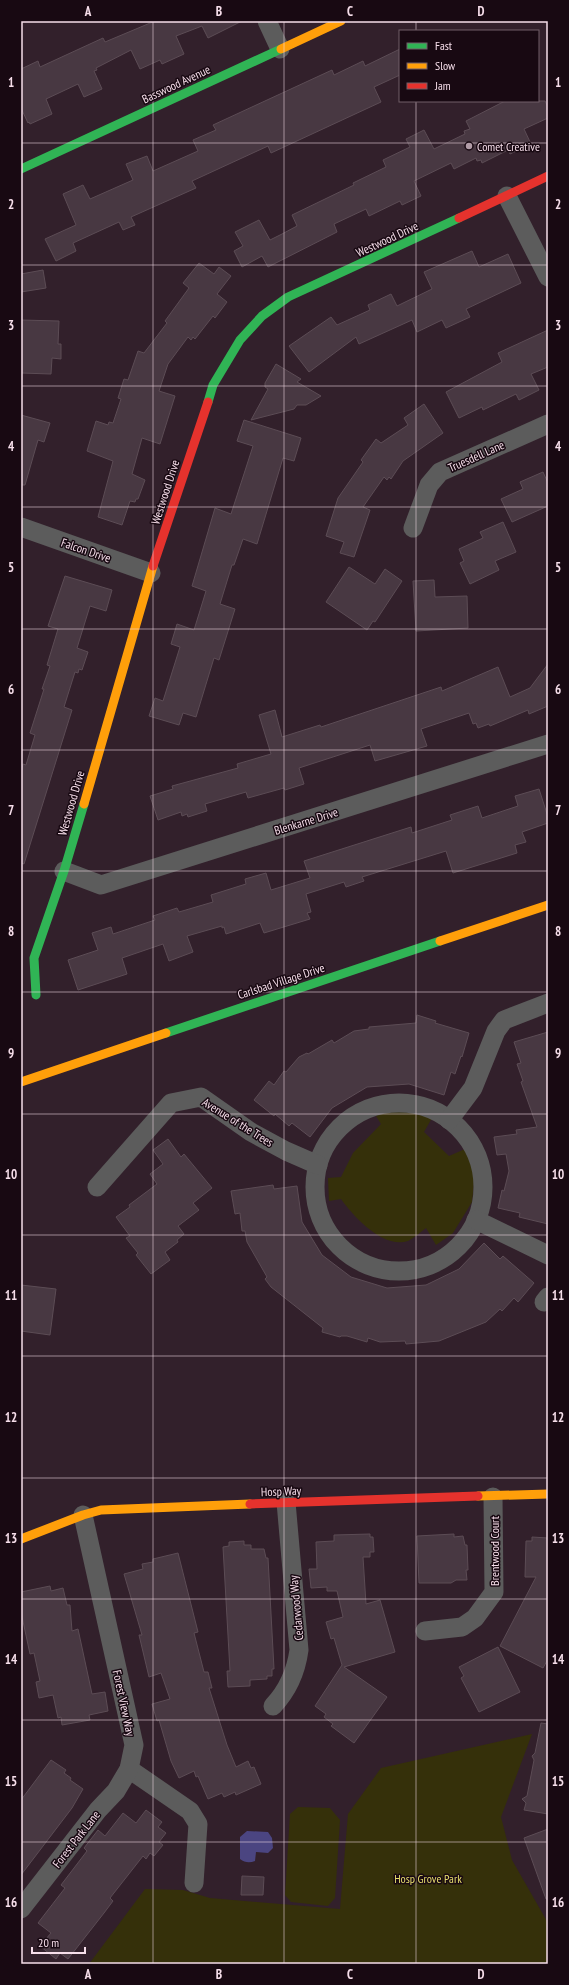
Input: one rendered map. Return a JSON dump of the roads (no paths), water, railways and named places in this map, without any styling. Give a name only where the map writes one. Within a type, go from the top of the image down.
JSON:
[{"type":"street","points":[[267,21],[280,49]]},
{"type":"street","name":"Basswood Avenue","points":[[21,169],[341,21]]},
{"type":"street","name":"Westwood Drive","points":[[36,995],[34,958],[64,871],[151,573],[214,384],[240,340],[262,316],[288,297],[548,176]]},
{"type":"street","points":[[507,196],[548,277]]},
{"type":"street","name":"Truesdell Lane","points":[[413,528],[429,485],[440,472],[548,424]]},
{"type":"street","name":"Falcon Drive","points":[[21,526],[151,573]]},
{"type":"street","name":"Blenkarne Drive","points":[[64,871],[101,885],[548,744]]},
{"type":"street","name":"Carlsbad Village Drive","points":[[21,1082],[548,905]]},
{"type":"street","points":[[449,1120],[473,1088],[496,1031],[504,1020],[548,1003]]},
{"type":"street","name":"Avenue of the Trees","points":[[97,1187],[171,1103],[201,1097],[251,1132],[286,1151],[318,1165]]},
{"type":"street","points":[[391,1103],[412,1104],[430,1109],[449,1120],[464,1133],[475,1151],[481,1168],[483,1188],[481,1208],[469,1234],[456,1249],[430,1265],[400,1270],[383,1268],[368,1264],[358,1259],[341,1246],[327,1229],[318,1206],[316,1186],[318,1165],[325,1148],[343,1124],[354,1116],[372,1107],[391,1103]]},
{"type":"street","points":[[476,1220],[548,1255]]},
{"type":"street","name":"Hosp Way","points":[[21,1540],[83,1515],[101,1510],[286,1502],[494,1497],[548,1494]]},
{"type":"street","name":"Brentwood Court","points":[[425,1631],[462,1627],[475,1618],[494,1592],[494,1497]]},
{"type":"street","name":"Cedarwood Way","points":[[273,1706],[287,1689],[297,1668],[299,1650],[286,1502]]},
{"type":"street","name":"Forest View Way","points":[[83,1515],[134,1745],[129,1769]]},
{"type":"street","points":[[129,1769],[190,1810],[198,1824],[194,1884]]},
{"type":"street","name":"Forest Park Lane","points":[[21,1908],[98,1810],[116,1791],[129,1769]]},
{"type":"place","name":"Comet Creative","points":[[469,146]]},
{"type":"park label","name":"Hosp Grove Park","points":[[428,1878]]}]
